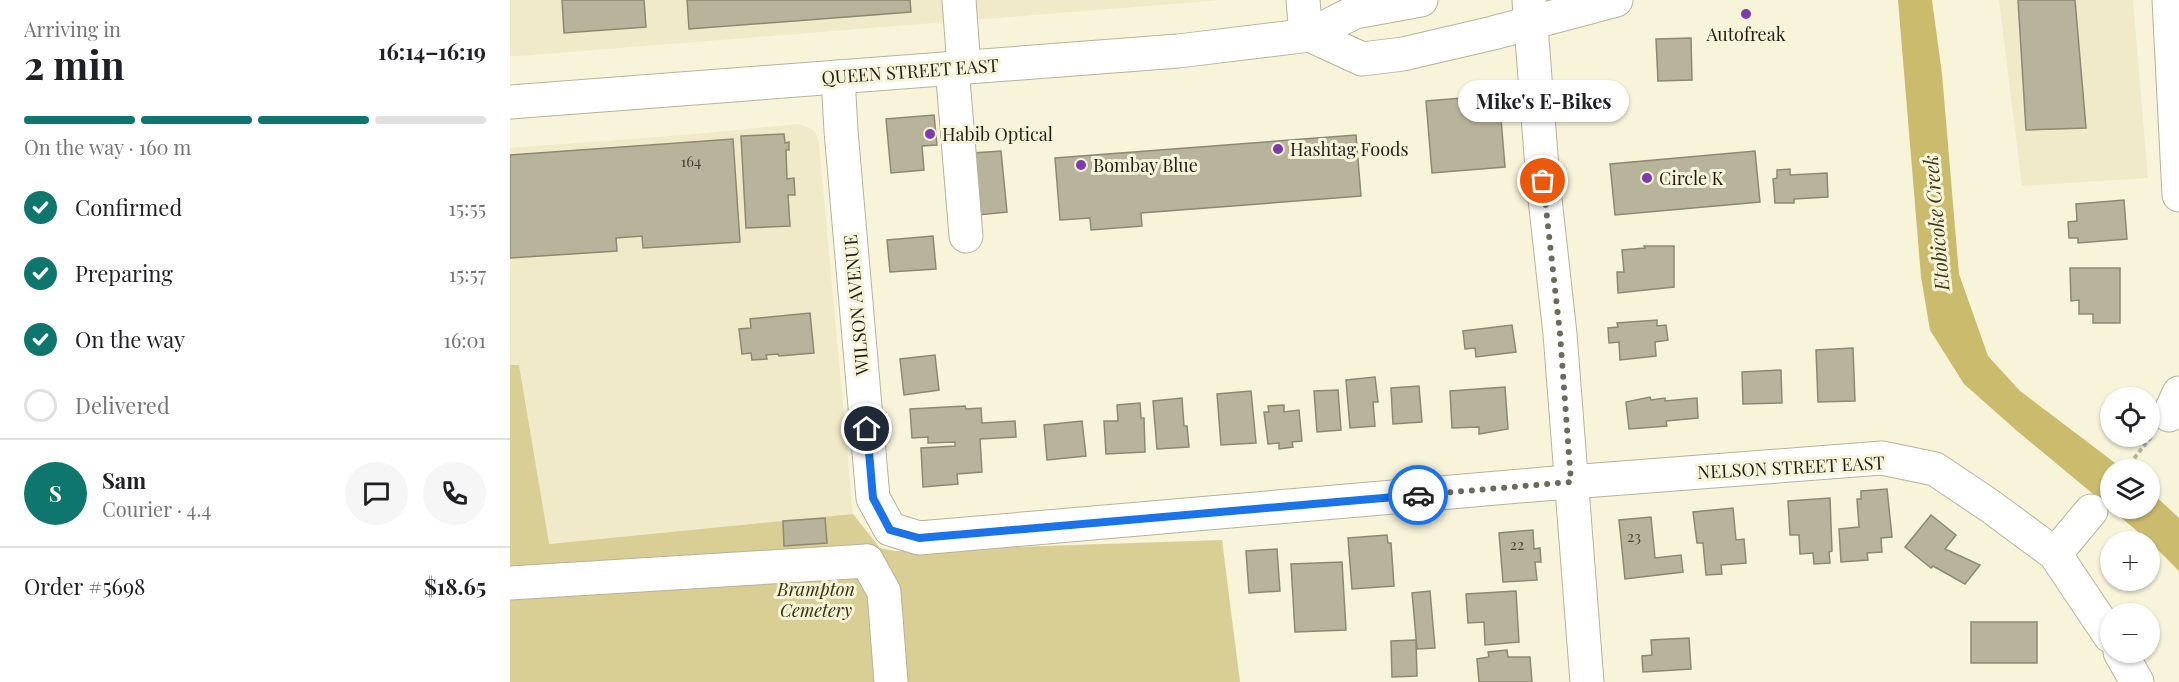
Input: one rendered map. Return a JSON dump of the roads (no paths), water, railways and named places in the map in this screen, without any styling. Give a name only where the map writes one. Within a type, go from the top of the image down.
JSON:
[{"type":"street","points":[[959,0],[958,67],[966,236]]},
{"type":"street","points":[[1302,0],[1308,35],[1362,59],[1403,54],[1530,11],[1616,0]]},
{"type":"street","name":"QUEEN STREET EAST","points":[[510,102],[1178,51],[1308,35],[1355,12],[1421,0]]},
{"type":"street","points":[[2169,0],[2175,47],[2179,195]]},
{"type":"street","points":[[1530,11],[1543,181],[1560,334],[1587,682]]},
{"type":"street","name":"WILSON AVENUE","points":[[838,76],[873,498],[890,530]]},
{"type":"street","name":"NELSON STREET EAST","points":[[1571,482],[1882,458],[1935,469],[2055,554],[2100,621]]},
{"type":"street","points":[[510,584],[867,561],[890,530],[919,538],[1571,482]]},
{"type":"street","points":[[2055,554],[2091,511]]},
{"type":"street","points":[[867,561],[884,592],[891,682]]},
{"type":"street","points":[[2126,663],[2137,682]]},
{"type":"water","name":"Etobicoke Creek","points":[[1898,0],[1932,0],[1942,74],[1959,274],[1988,356],[2020,391],[2110,459],[2100,459],[2100,500],[1964,384],[1930,330],[1921,277]]},
{"type":"water","points":[[2160,500],[2179,518],[2179,571],[2160,552],[2160,531],[2137,531],[2123,519],[2160,519]]},
{"type":"place","name":"Autofreak","points":[[1746,14]]},
{"type":"place","name":"Habib Optical","points":[[930,134]]},
{"type":"place","name":"Hashtag Foods","points":[[1278,149]]},
{"type":"place","name":"Bombay Blue","points":[[1081,165]]},
{"type":"place","name":"Circle K","points":[[1647,178]]},
{"type":"place","name":"Mike's E-Bikes","points":[[1543,181]]},
{"type":"park label","name":"Brampton Cemetery","points":[[816,599]]}]
